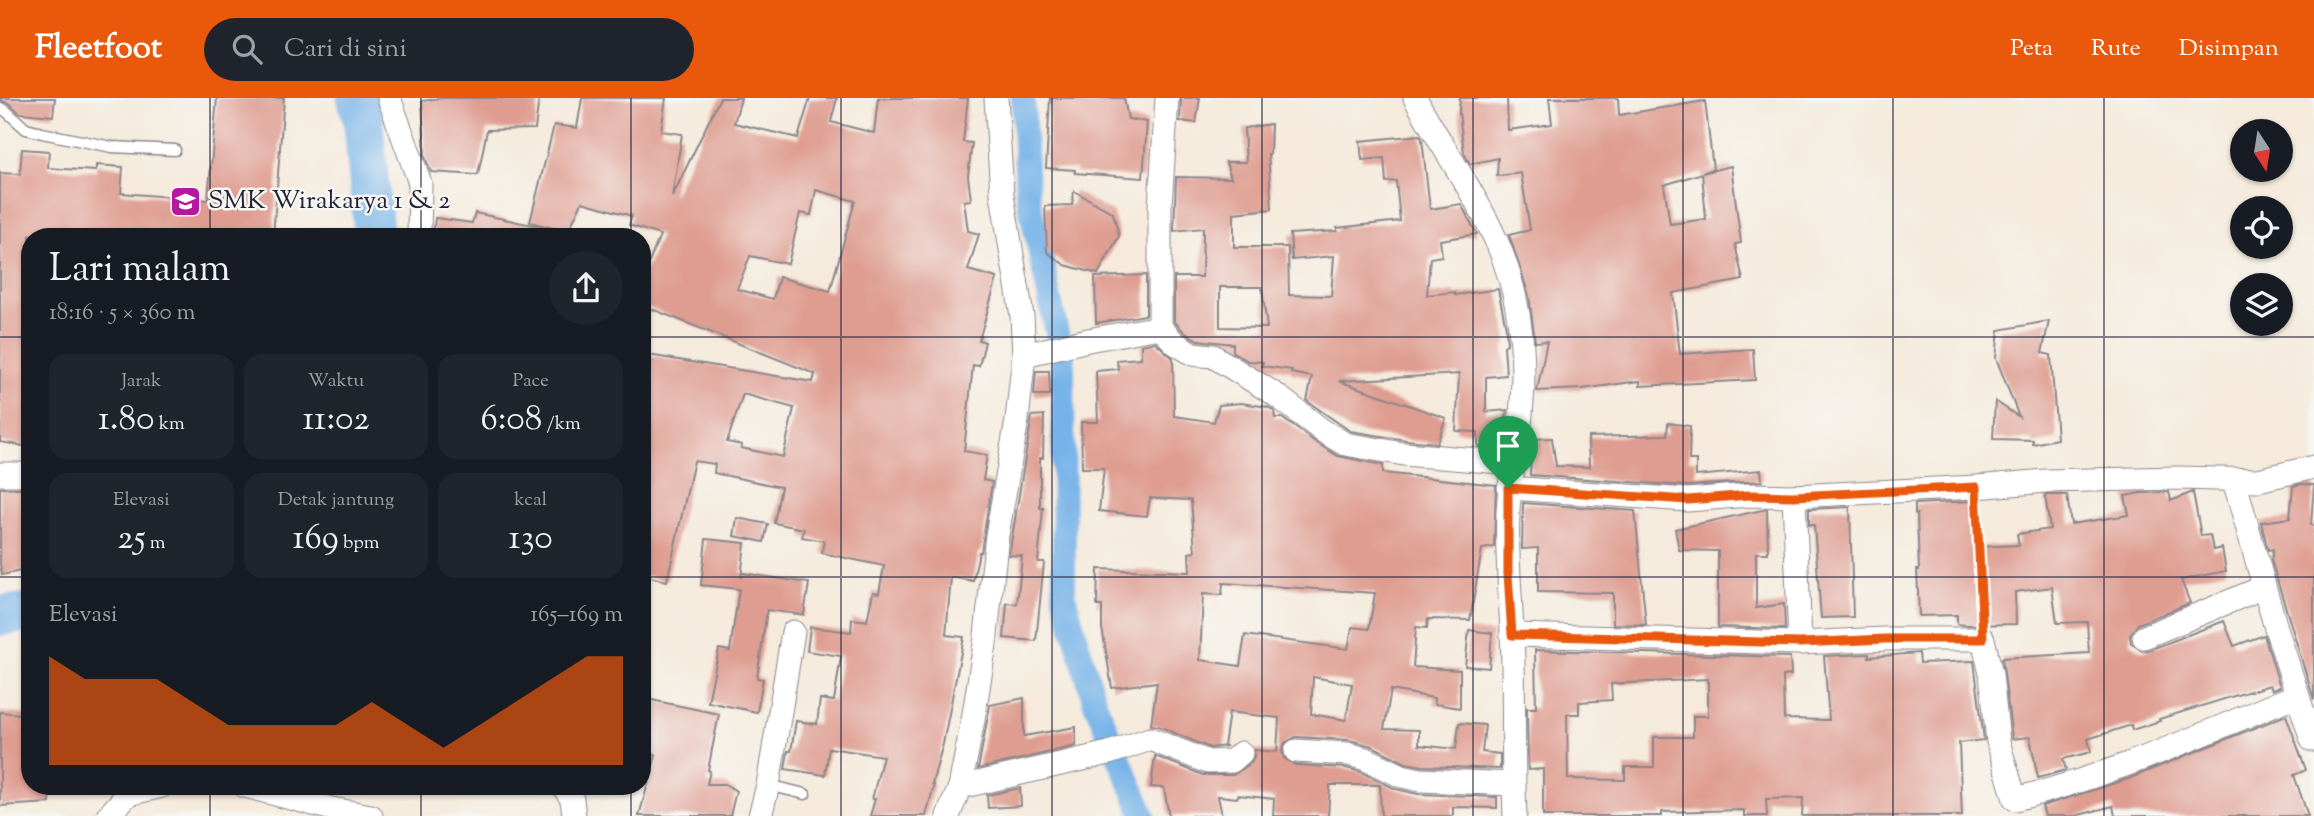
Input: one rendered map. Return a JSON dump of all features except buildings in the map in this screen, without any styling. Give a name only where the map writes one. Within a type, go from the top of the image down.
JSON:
[{"type":"street","points":[[389,98],[420,183],[419,228]]},
{"type":"street","points":[[948,816],[960,787],[985,644],[997,535],[1017,420],[1024,355],[1022,316],[1002,194],[996,98]]},
{"type":"street","points":[[1167,98],[1160,206],[1160,327],[1175,343],[1193,354],[1213,356],[1276,395],[1323,431],[1345,444],[1404,454],[1514,463]]},
{"type":"street","points":[[1415,98],[1499,247],[1517,300],[1523,370],[1521,425],[1508,488],[1515,816]]},
{"type":"street","points":[[1024,355],[1160,327]]},
{"type":"street","points":[[1508,488],[1688,500],[1749,495],[1794,496],[1976,487],[2046,481],[2179,478],[2258,480],[2314,467]]},
{"type":"street","points":[[0,474],[21,474]]},
{"type":"street","points":[[2234,480],[2313,743]]},
{"type":"street","points":[[1794,496],[1800,643]]},
{"type":"street","points":[[2144,638],[2264,587]]},
{"type":"street","points":[[760,816],[768,785],[793,632]]},
{"type":"street","points":[[1512,635],[1800,643],[1885,639],[1983,639],[1991,674],[1998,742],[2015,807],[2297,695]]},
{"type":"street","points":[[960,787],[1109,752],[1150,739],[1208,762],[1232,761],[1241,753]]},
{"type":"street","points":[[1296,751],[1348,754],[1366,759],[1402,776],[1420,780],[1513,784]]},
{"type":"street","points":[[108,816],[127,795]]},
{"type":"street","points":[[302,795],[332,809],[371,816]]},
{"type":"street","points":[[569,795],[574,816]]},
{"type":"lane","points":[[0,108],[26,129],[42,133],[112,147],[175,150]]},
{"type":"lane","points":[[768,785],[805,794]]},
{"type":"path","points":[[1976,487],[1983,639]]},
{"type":"waterway","points":[[357,98],[363,120],[373,228]]},
{"type":"waterway","points":[[1023,98],[1027,192],[1063,361],[1064,596],[1094,700],[1144,816]]},
{"type":"waterway","points":[[0,616],[21,613]]},
{"type":"place","name":"SMK Wirakarya 1 & 2","points":[[185,201]]},
{"type":"route","points":[[1976,487],[1983,639],[1885,639],[1800,643],[1512,635],[1508,574],[1508,488],[1688,500],[1749,495],[1794,496],[1976,487]]}]
